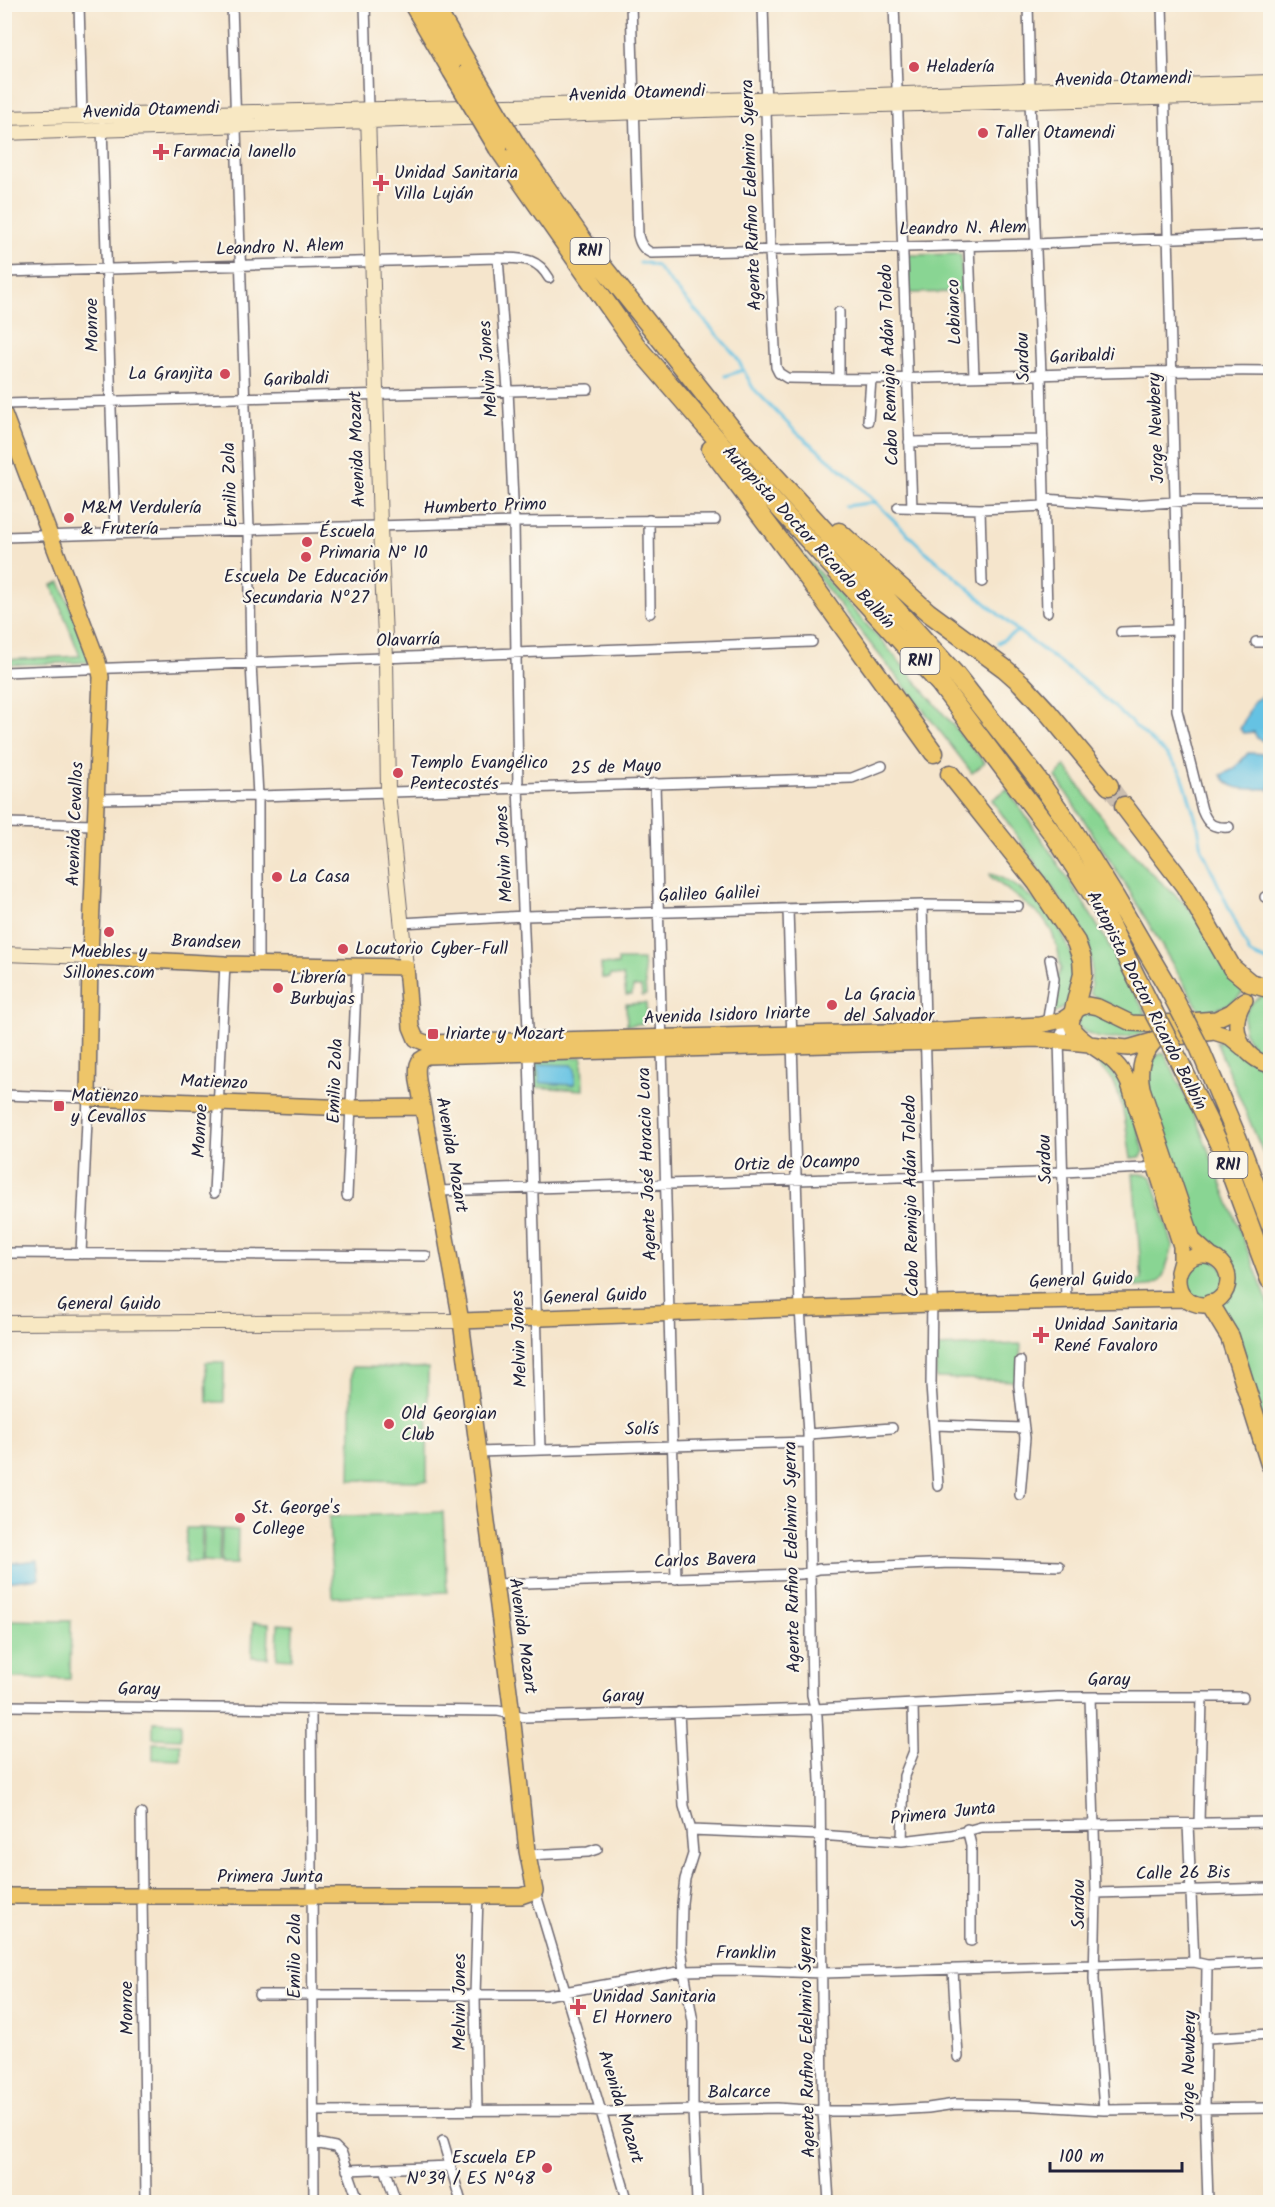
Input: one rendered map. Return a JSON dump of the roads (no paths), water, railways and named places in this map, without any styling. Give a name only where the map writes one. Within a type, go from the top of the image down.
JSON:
[{"type":"highway","name":"Autopista Doctor Ricardo Balbín","points":[[413,4],[461,70],[507,147],[638,348],[735,460],[940,684],[1056,838],[1102,909],[1222,1150],[1270,1280]]},
{"type":"highway","name":"Autopista Doctor Ricardo Balbín","points":[[433,4],[461,70]]},
{"type":"highway","name":"Autopista Doctor Ricardo Balbín","points":[[507,147],[732,429],[956,674],[1036,777],[1073,830],[1170,990],[1199,1047],[1270,1224]]},
{"type":"highway","points":[[638,348],[934,753]]},
{"type":"highway","points":[[732,429],[901,589],[1021,683],[1047,710],[1109,786]]},
{"type":"highway","points":[[950,774],[1037,883],[1076,942],[1082,958],[1083,974],[1071,1016]]},
{"type":"highway","points":[[1124,806],[1185,886],[1232,968],[1250,982],[1267,987]]},
{"type":"highway","points":[[1210,1304],[1230,1337],[1270,1464]]},
{"type":"main road","name":"Avenida Otamendi","points":[[1163,92],[1270,82]]},
{"type":"main road","name":"Avenida Otamendi","points":[[4,118],[102,116],[236,119],[898,100],[1030,94],[1163,92],[1270,95]]},
{"type":"main road","name":"Avenida Mozart","points":[[368,115],[386,658],[388,792],[413,1035]]},
{"type":"main road","name":"Avenida Otamendi","points":[[4,133],[102,131],[236,119]]},
{"type":"main road","name":"Avenida Cevallos","points":[[4,414],[100,669],[90,957],[88,1098]]},
{"type":"main road","name":"Brandsen","points":[[4,954],[225,964],[406,967]]},
{"type":"main road","name":"Avenida Isidoro Iriarte","points":[[413,1035],[419,1041],[426,1043],[529,1047],[926,1036],[1043,1030],[1071,1016],[1080,1008],[1093,1005],[1121,1019],[1139,1024],[1193,1021],[1225,1016],[1253,992],[1267,987]]},
{"type":"main road","points":[[1243,1048],[1236,1024],[1245,1000]]},
{"type":"main road","points":[[1071,1016],[1072,1028],[1077,1034],[1113,1059],[1126,1078],[1181,1246],[1178,1286],[1186,1299],[1202,1305],[1210,1304],[1224,1295],[1228,1279],[1223,1264],[1198,1247],[1193,1240],[1142,1088],[1140,1077],[1143,1057],[1156,1040]]},
{"type":"main road","name":"Avenida Isidoro Iriarte","points":[[1043,1030],[1059,1039],[1111,1048],[1128,1048],[1156,1040],[1214,1032],[1230,1037],[1251,1056],[1270,1065]]},
{"type":"main road","name":"Avenida Isidoro Iriarte","points":[[417,1066],[421,1059],[428,1056],[529,1047]]},
{"type":"main road","name":"Avenida Mozart","points":[[417,1066],[422,1107],[460,1321],[512,1714],[528,1855],[535,1891]]},
{"type":"main road","name":"Matienzo","points":[[88,1098],[352,1108],[422,1107]]},
{"type":"main road","points":[[1178,1272],[1187,1259],[1210,1255]]},
{"type":"main road","name":"General Guido","points":[[4,1323],[460,1321],[931,1304],[1186,1299]]},
{"type":"main road","name":"Primera Junta","points":[[4,1896],[143,1898],[521,1896],[535,1891]]},
{"type":"street","points":[[79,4],[82,116]]},
{"type":"street","name":"Emilio Zola","points":[[232,4],[249,530],[251,663],[258,796],[258,965]]},
{"type":"street","name":"Avenida Mozart","points":[[365,4],[368,115]]},
{"type":"street","points":[[631,4],[633,107]]},
{"type":"street","name":"Agente Rufino Edelmiro Syerra","points":[[763,4],[770,250],[776,367],[779,374],[787,378]]},
{"type":"street","name":"Cabo Remigio Adán Toledo","points":[[894,4],[912,508]]},
{"type":"street","name":"Sardou","points":[[1028,4],[1047,612]]},
{"type":"street","name":"Jorge Newbery","points":[[1162,4],[1176,504],[1177,710],[1196,788],[1207,822],[1217,828],[1229,827]]},
{"type":"street","name":"Leandro N. Alem","points":[[633,107],[638,235],[645,250],[657,253],[1035,244],[1270,234]]},
{"type":"street","name":"Monroe","points":[[102,116],[116,534]]},
{"type":"street","name":"Lobianco","points":[[969,246],[974,376]]},
{"type":"street","name":"Leandro N. Alem","points":[[4,272],[498,258],[537,263],[549,278]]},
{"type":"street","name":"Melvin Jones","points":[[498,258],[508,390],[514,522],[518,787],[525,916],[540,1449]]},
{"type":"street","points":[[839,312],[839,379]]},
{"type":"street","name":"Garibaldi","points":[[787,378],[906,379],[1172,370],[1270,371]]},
{"type":"street","points":[[868,421],[871,379]]},
{"type":"street","name":"Garibaldi","points":[[4,404],[588,389]]},
{"type":"street","points":[[909,442],[1043,440]]},
{"type":"street","points":[[898,507],[980,509],[1044,503],[1129,506],[1176,504],[1189,501],[1270,501]]},
{"type":"street","points":[[980,509],[982,582]]},
{"type":"street","points":[[649,520],[650,613]]},
{"type":"street","name":"Humberto Primo","points":[[4,537],[514,522],[715,520]]},
{"type":"street","points":[[1121,632],[1177,630]]},
{"type":"street","name":"Olavarría","points":[[4,672],[812,642]]},
{"type":"street","points":[[1256,642],[1270,642]]},
{"type":"street","name":"25 de Mayo","points":[[97,799],[852,778],[882,766]]},
{"type":"street","name":"Agente José Horacio Lora","points":[[655,783],[676,1579]]},
{"type":"street","points":[[4,823],[96,825]]},
{"type":"street","name":"Cabo Remigio Adán Toledo","points":[[921,905],[929,1176],[931,1384],[938,1486]]},
{"type":"street","name":"Galileo Galilei","points":[[401,923],[525,916],[921,905],[1018,906]]},
{"type":"street","name":"Agente Rufino Edelmiro Syerra","points":[[788,909],[798,1180],[800,1308],[808,1438],[812,1695],[817,1716],[820,1781],[823,2111],[829,2202]]},
{"type":"street","points":[[1043,1030],[1054,979],[1050,959]]},
{"type":"street","name":"Monroe","points":[[214,1193],[225,964]]},
{"type":"street","name":"Emilio Zola","points":[[347,1196],[357,967]]},
{"type":"street","name":"Sardou","points":[[1066,1301],[1059,1039],[1071,1016]]},
{"type":"street","name":"Matienzo","points":[[4,1095],[88,1098]]},
{"type":"street","name":"Avenida Cevallos","points":[[81,1254],[88,1098]]},
{"type":"street","name":"Ortiz de Ocampo","points":[[438,1191],[1063,1172],[1144,1168],[1156,1165]]},
{"type":"street","points":[[4,1253],[426,1256]]},
{"type":"street","points":[[1020,1361],[1019,1386],[1025,1447],[1020,1495]]},
{"type":"street","points":[[935,1425],[1024,1428]]},
{"type":"street","name":"Solís","points":[[478,1452],[672,1446],[808,1438],[892,1428]]},
{"type":"street","name":"Carlos Bavera","points":[[495,1584],[802,1574],[819,1569],[950,1563],[1059,1566]]},
{"type":"street","name":"Sardou","points":[[1090,1697],[1096,1893],[1094,1979],[1104,2110]]},
{"type":"street","name":"Garay","points":[[4,1706],[498,1711],[525,1718],[1090,1697],[1243,1697]]},
{"type":"street","points":[[1199,1823],[1202,1697]]},
{"type":"street","points":[[902,1841],[904,1776],[914,1751],[913,1704]]},
{"type":"street","name":"Emilio Zola","points":[[311,1709],[314,2202]]},
{"type":"street","points":[[679,1712],[684,1806],[691,1830],[693,1854],[685,1878],[681,1946],[693,2022],[693,2110],[697,2202]]},
{"type":"street","name":"Monroe","points":[[141,1814],[146,2202]]},
{"type":"street","name":"Primera Junta","points":[[691,1830],[902,1841],[952,1835],[981,1827],[1270,1822]]},
{"type":"street","points":[[1188,1824],[1194,1962]]},
{"type":"street","points":[[967,1829],[971,1845],[971,1941]]},
{"type":"street","points":[[528,1855],[588,1852],[597,1849]]},
{"type":"street","name":"Calle 26 Bis","points":[[1096,1893],[1270,1888]]},
{"type":"street","name":"Avenida Mozart","points":[[535,1891],[628,2202]]},
{"type":"street","name":"Melvin Jones","points":[[477,2110],[478,1895]]},
{"type":"street","name":"Franklin","points":[[259,1995],[547,1995],[684,1971],[823,1973],[1194,1962],[1207,1965],[1270,1962]]},
{"type":"street","name":"Jorge Newbery","points":[[1207,1965],[1205,2109],[1208,2202]]},
{"type":"street","points":[[953,1970],[958,2057]]},
{"type":"street","points":[[1207,2038],[1270,2034]]},
{"type":"street","name":"Balcarce","points":[[315,2111],[600,2111],[777,2108],[823,2111],[914,2109],[955,2104],[1020,2104],[1104,2110],[1270,2108]]},
{"type":"street","points":[[443,2141],[461,2202]]},
{"type":"street","points":[[315,2143],[335,2147],[342,2154],[359,2202]]},
{"type":"street","points":[[347,2170],[451,2166]]},
{"type":"street","points":[[385,2168],[396,2202]]},
{"type":"water","points":[[1270,691],[1270,730],[1263,741],[1257,738],[1254,732],[1244,733],[1240,729],[1254,701]]},
{"type":"water","points":[[1248,753],[1268,754],[1270,792],[1269,789],[1248,789],[1230,785],[1221,775],[1234,769]]},
{"type":"water","points":[[540,1064],[572,1065],[575,1069],[575,1083],[572,1085],[540,1082],[538,1066]]},
{"type":"water","points":[[37,1560],[39,1578],[5,1582],[5,1564]]},
{"type":"waterway","points":[[640,263],[656,266],[736,356],[753,388],[795,431],[848,475],[924,550],[1018,631],[1093,688],[1166,754],[1182,775],[1198,826],[1202,849],[1250,954],[1270,962]]},
{"type":"waterway","points":[[725,376],[743,370]]},
{"type":"waterway","points":[[846,506],[876,502]]},
{"type":"waterway","points":[[998,643],[1018,631]]},
{"type":"tunnel","points":[[1109,786],[1124,806]]},
{"type":"place","name":"Heladería","points":[[914,67]]},
{"type":"place","name":"Taller Otamendi","points":[[983,133]]},
{"type":"place","name":"Farmacia Ianello","points":[[161,152]]},
{"type":"place","name":"Unidad Sanitaria Villa Luján","points":[[381,183]]},
{"type":"place","name":"La Granjita","points":[[225,374]]},
{"type":"place","name":"M&M Verdulería & Frutería","points":[[69,518]]},
{"type":"place","name":"Éscuela Primaria N° 10","points":[[307,542]]},
{"type":"place","name":"Escuela De Educación Secundaria Nº27","points":[[306,557]]},
{"type":"place","name":"Templo Evangélico Pentecostés","points":[[398,773]]},
{"type":"place","name":"La Casa","points":[[277,877]]},
{"type":"place","name":"Muebles y Sillones.com","points":[[109,932]]},
{"type":"place","name":"Locutorio Cyber-Full","points":[[343,949]]},
{"type":"place","name":"Librería Burbujas","points":[[278,988]]},
{"type":"place","name":"La Gracia del Salvador","points":[[832,1005]]},
{"type":"place","name":"Iriarte y Mozart","points":[[433,1034]]},
{"type":"place","name":"Matienzo y Cevallos","points":[[59,1106]]},
{"type":"place","name":"Unidad Sanitaria René Favaloro","points":[[1041,1335]]},
{"type":"place","name":"Old Georgian Club","points":[[389,1424]]},
{"type":"place","name":"St. George's College","points":[[240,1518]]},
{"type":"place","name":"Unidad Sanitaria El Hornero","points":[[578,2007]]},
{"type":"place","name":"Escuela EP Nº39 / ES Nº48","points":[[547,2168]]}]
